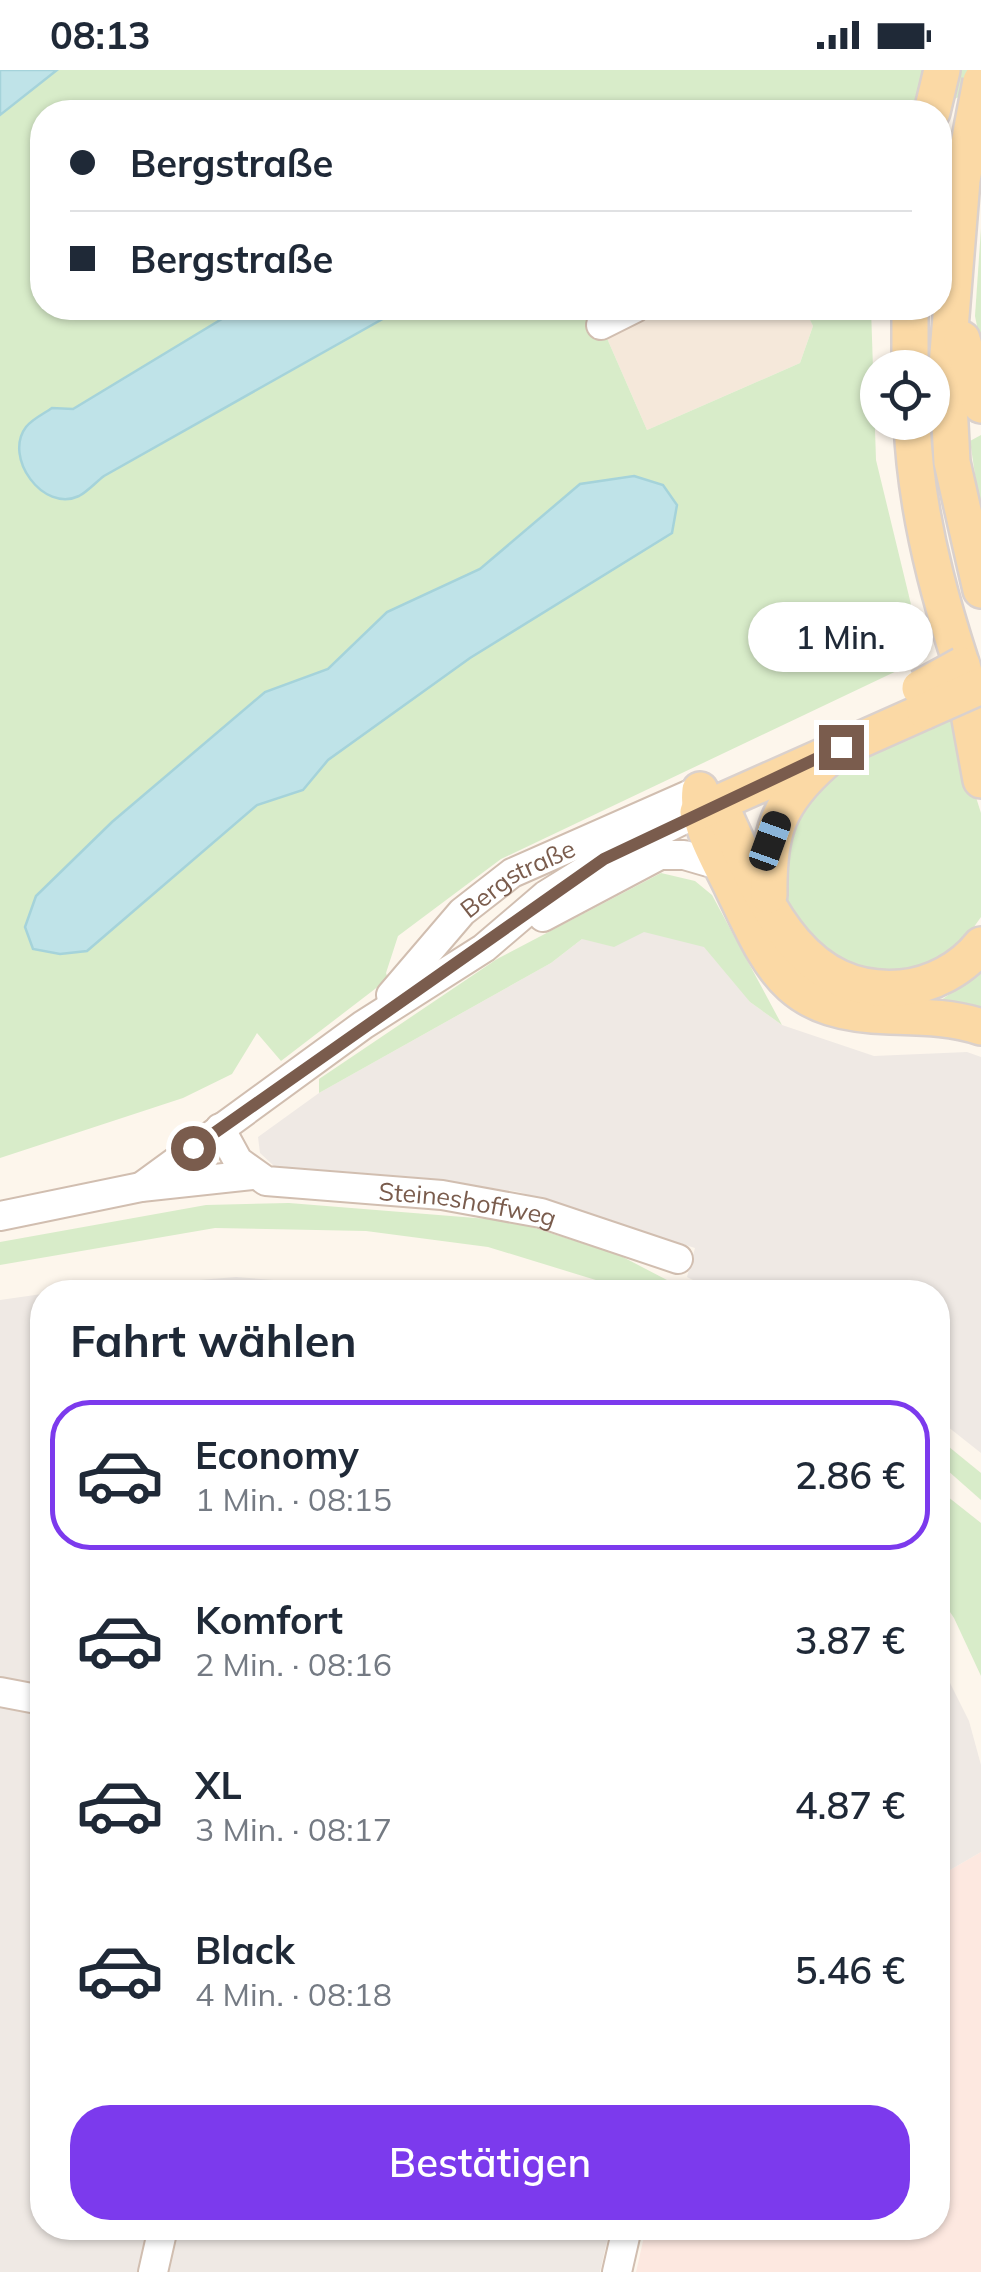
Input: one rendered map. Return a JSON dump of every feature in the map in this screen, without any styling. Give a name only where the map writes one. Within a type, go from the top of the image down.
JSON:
[{"type":"main road","points":[[935,100],[942,70]]},
{"type":"main road","points":[[952,290],[961,164],[981,81]]},
{"type":"main road","points":[[955,245],[962,346],[981,405]]},
{"type":"main road","points":[[910,320],[910,350]]},
{"type":"main road","points":[[950,320],[947,366],[952,462],[981,590]]},
{"type":"main road","points":[[914,440],[927,533],[974,670],[981,722]]},
{"type":"main road","points":[[974,670],[981,780]]},
{"type":"main road","name":"Bergstraße","points":[[705,801],[841,747],[974,670]]},
{"type":"main road","name":"Bergstraße","points":[[705,801],[922,699]]},
{"type":"main road","points":[[770,902],[770,841],[781,810],[809,776],[841,747]]},
{"type":"main road","points":[[705,801],[722,866],[768,961],[794,991],[840,1012],[946,1019],[981,1027]]},
{"type":"main road","points":[[705,801],[770,902],[794,948],[828,974],[857,984],[898,988],[929,982],[960,965],[981,945]]},
{"type":"street","points":[[600,325],[611,320]]},
{"type":"street","name":"Bergstraße","points":[[141,1187],[362,1025],[484,948],[575,877],[705,801]]},
{"type":"street","name":"Bergstraße","points":[[362,1025],[432,952],[462,912],[512,873],[705,801]]},
{"type":"street","points":[[484,948],[660,855],[684,854],[722,866]]},
{"type":"street","points":[[220,1128],[238,1161],[252,1175]]},
{"type":"street","name":"Steineshoffweg","points":[[0,1216],[141,1187],[252,1175],[266,1182],[442,1195],[541,1213],[678,1259]]},
{"type":"street","points":[[0,1692],[30,1698]]},
{"type":"street","points":[[153,2272],[161,2240]]},
{"type":"street","points":[[617,2272],[624,2240]]},
{"type":"shaded area","points":[[639,320],[810,320],[813,326],[800,363],[647,430],[606,336]]},
{"type":"shaded area","points":[[686,906],[750,1002],[782,1025],[874,1056],[967,1052],[981,1057],[981,1453],[950,1428],[950,1280],[693,1280],[687,1277],[695,1248],[519,1192],[426,1178],[274,1166],[260,1153],[258,1137],[319,1093],[551,963],[582,939]]},
{"type":"shaded area","points":[[236,1277],[275,1280],[199,1280]]},
{"type":"shaded area","points":[[30,1296],[30,2240],[607,2240],[600,2272],[0,2272],[0,1300]]},
{"type":"shaded area","points":[[950,1683],[969,1721],[981,1765],[981,1852],[950,1870]]},
{"type":"shaded area","points":[[981,1852],[981,2272],[636,2272],[643,2240],[950,2240],[950,1870]]},
{"type":"green space","points":[[0,70],[981,70],[981,86],[952,100],[30,100],[30,320],[220,320],[73,409],[52,408],[20,448],[24,470],[36,487],[77,497],[104,476],[381,320],[609,320],[606,336],[647,430],[800,363],[813,326],[810,320],[871,320],[872,350],[860,350],[860,440],[875,440],[876,460],[924,658],[501,859],[398,936],[386,973],[388,979],[281,1061],[257,1033],[232,1074],[183,1098],[0,1158]],"holes":[[[580,484],[672,533],[470,658],[328,760],[303,790],[257,805],[265,692],[328,669],[387,612],[480,569]]]},
{"type":"green space","points":[[981,228],[981,347],[975,316]]},
{"type":"green space","points":[[981,435],[981,515],[970,441]]},
{"type":"green space","points":[[950,716],[981,813],[981,917],[954,955],[905,972],[868,973],[837,961],[802,937],[781,904],[786,824],[814,781]]},
{"type":"green space","points":[[661,873],[695,881],[712,895],[782,1025],[750,1002],[704,947],[644,932],[614,947],[582,939],[551,963],[319,1093],[319,1079],[497,959]]},
{"type":"green space","points":[[981,972],[981,1010],[937,1003]]},
{"type":"green space","points":[[289,1203],[513,1221],[619,1255],[667,1280],[596,1280],[488,1247],[366,1231],[215,1228],[0,1265],[0,1242],[206,1205]]},
{"type":"green space","points":[[950,1448],[981,1473],[981,1500],[950,1473]]},
{"type":"green space","points":[[950,1498],[981,1523],[981,1676],[950,1612]]},
{"type":"water","points":[[0,70],[57,70],[0,115]]},
{"type":"water","points":[[220,320],[381,320],[104,476],[79,496],[52,497],[30,479],[23,466],[20,439],[32,421],[52,408],[73,409]]},
{"type":"water","points":[[634,476],[663,485],[677,505],[672,533],[470,658],[328,760],[303,790],[257,805],[87,951],[60,954],[33,949],[25,927],[36,896],[112,822],[265,692],[328,669],[387,612],[480,569],[580,484]]},
{"type":"route","points":[[193,1148],[362,1025],[484,948],[546,896],[604,859],[841,747]]}]
